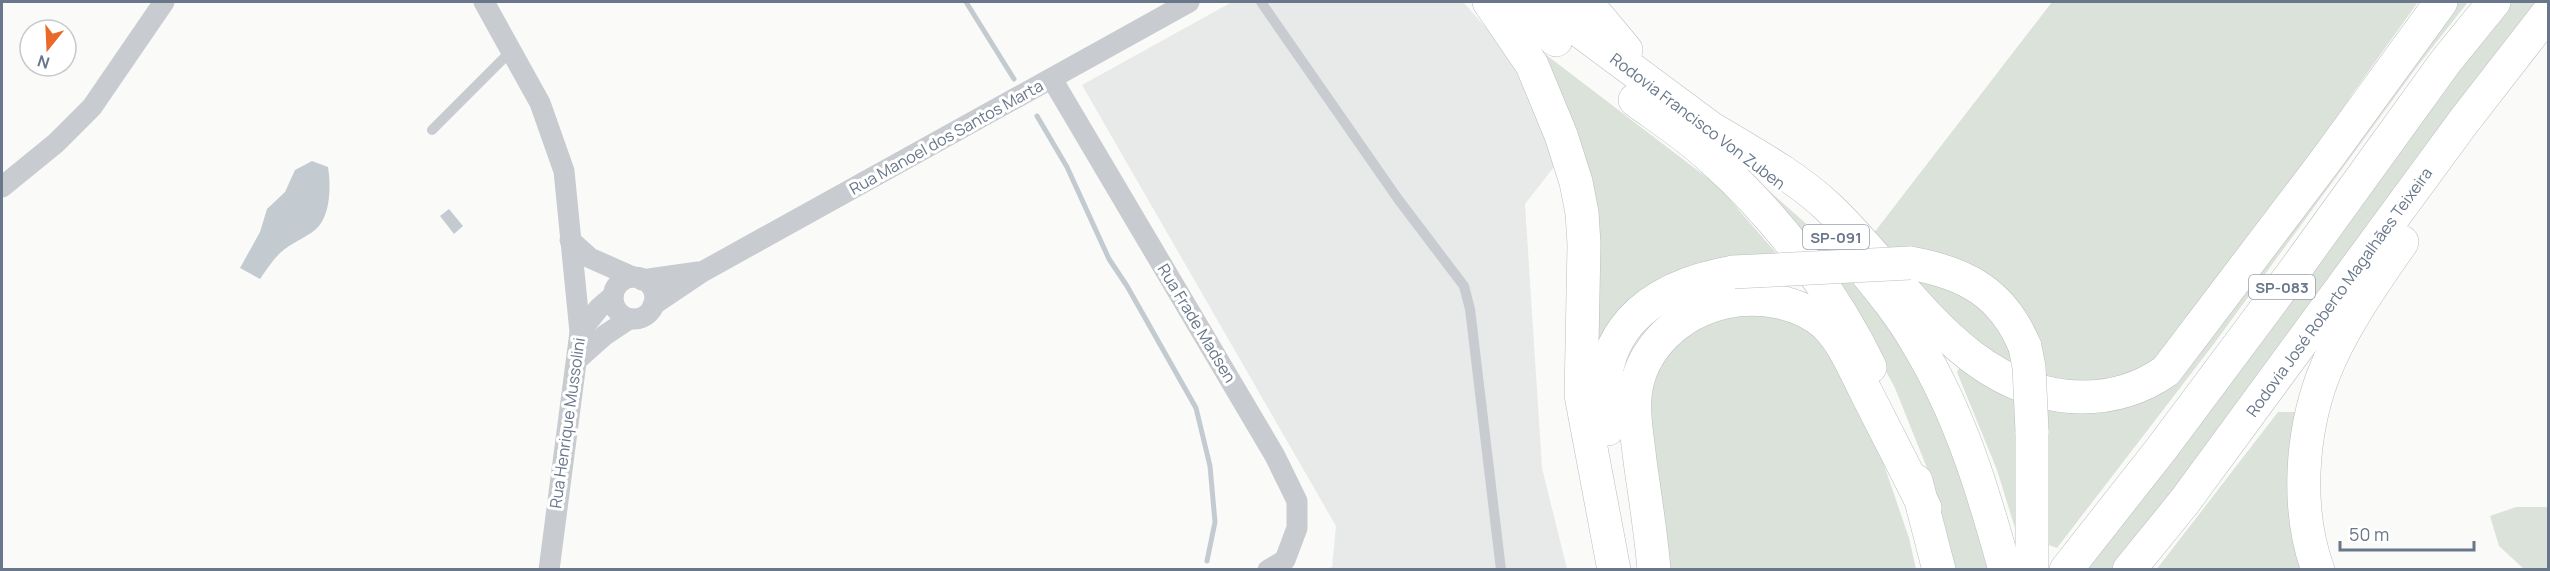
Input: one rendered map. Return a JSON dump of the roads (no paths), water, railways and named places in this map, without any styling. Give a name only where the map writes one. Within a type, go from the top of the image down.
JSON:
[{"type":"main road","points":[[1490,2],[1532,65],[1561,135],[1582,213],[1584,244],[1581,395],[1614,570]]},
{"type":"main road","name":"Rodovia Francisco Von Zuben","points":[[1508,2],[1710,157],[1769,215],[1858,341],[1893,414],[1925,508],[1939,570]]},
{"type":"main road","name":"Rodovia Francisco Von Zuben","points":[[1541,2],[1716,131],[1778,181],[1830,231],[1883,293],[1917,341],[1964,437],[1981,482],[2005,570]]},
{"type":"main road","points":[[1586,2],[1662,92]]},
{"type":"main road","points":[[1716,131],[1812,192],[1856,234],[1958,346],[1986,367],[2010,381],[2045,393],[2097,397],[2121,394],[2145,386],[2166,371],[2441,2]]},
{"type":"main road","name":"SP-083","points":[[2066,570],[2176,430],[2446,61],[2494,2]]},
{"type":"main road","name":"Rodovia José Roberto Magalhães Teixeira","points":[[2128,570],[2185,501],[2464,122],[2548,13]]},
{"type":"main road","points":[[2318,570],[2307,530],[2305,470],[2314,408],[2323,377],[2354,316],[2486,121],[2548,20]]},
{"type":"main road","points":[[1634,570],[1629,528],[1602,400],[1605,370],[1614,346],[1628,324],[1651,301],[1700,278],[1734,272],[1910,263],[1948,271],[1983,291],[2010,316],[2025,347],[2030,367],[2032,570]]},
{"type":"main road","points":[[1654,570],[1635,412],[1638,381],[1651,353],[1672,327],[1689,315],[1723,303],[1741,299],[1785,304],[1806,312],[1825,324],[1853,366],[1925,508]]},
{"type":"street","points":[[2,188],[57,143],[92,107],[164,2]]},
{"type":"street","name":"Rua Henrique Mussolini","points":[[484,2],[540,103],[564,171],[580,332],[578,359],[554,514],[549,570]]},
{"type":"street","name":"Rua Manoel dos Santos Marta","points":[[653,305],[702,272],[1189,2]]},
{"type":"street","name":"Rua Frade Madsen","points":[[1052,79],[1275,456],[1297,501],[1297,528],[1285,560],[1268,570]]},
{"type":"street","points":[[570,240],[590,258],[650,286],[654,295],[653,305],[642,317],[629,319],[578,359]]},
{"type":"street","name":"Rua Manoel dos Santos Marta","points":[[638,279],[702,272]]},
{"type":"street","points":[[573,276],[584,294],[614,306],[620,314],[629,319]]},
{"type":"street","points":[[580,332],[623,280],[638,279]]},
{"type":"lane","points":[[1261,2],[1398,199],[1464,286],[1470,309],[1502,570]]},
{"type":"lane","points":[[432,130],[512,49]]},
{"type":"waterway","points":[[966,2],[1014,79]]},
{"type":"waterway","points":[[1037,116],[1067,167],[1109,259],[1127,286],[1196,408],[1210,466],[1215,522],[1207,561]]}]
